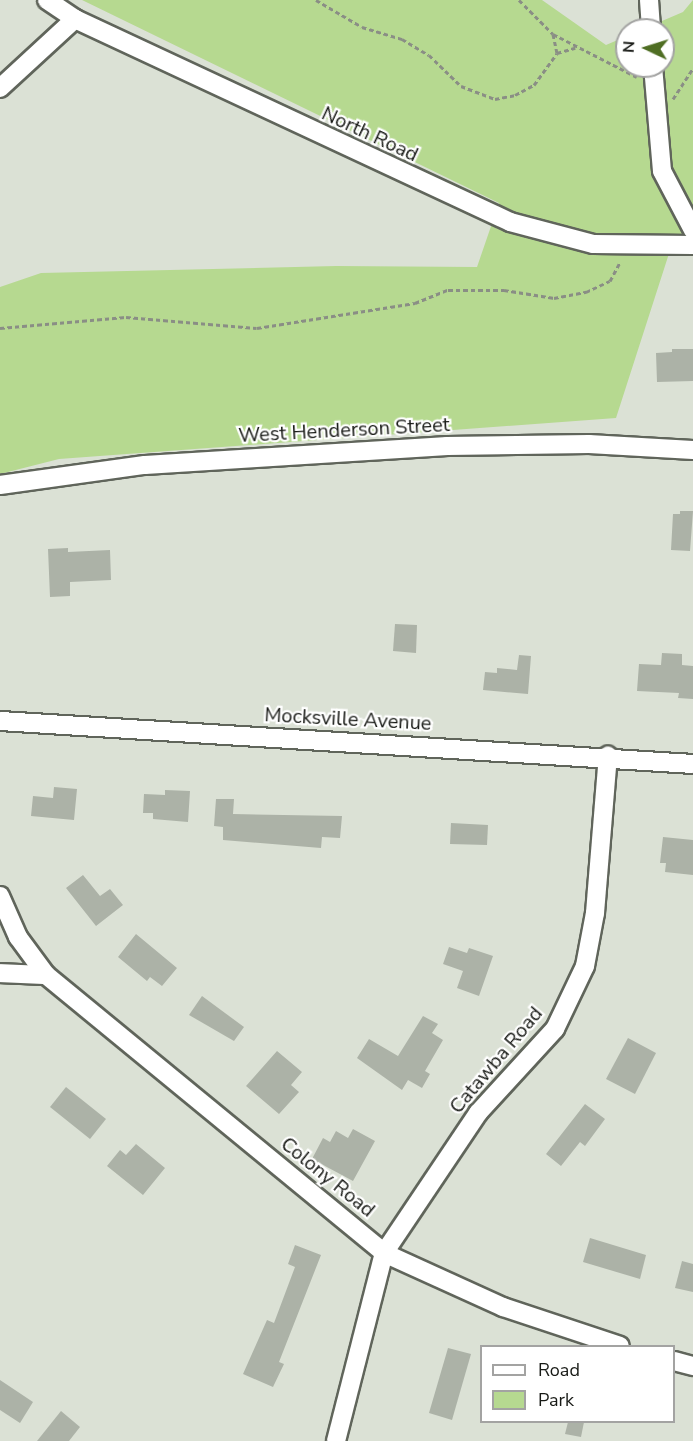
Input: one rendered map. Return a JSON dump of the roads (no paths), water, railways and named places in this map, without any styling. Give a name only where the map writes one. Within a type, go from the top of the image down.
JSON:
[{"type":"street","name":"North Road","points":[[47,0],[75,19],[492,215],[561,238],[625,246],[693,245]]},
{"type":"street","points":[[649,0],[650,18]]},
{"type":"street","points":[[0,88],[75,19]]},
{"type":"street","points":[[653,78],[662,171],[693,230]]},
{"type":"street","name":"West Henderson Street","points":[[0,485],[146,465],[447,446],[588,444],[693,450]]},
{"type":"street","name":"Mocksville Avenue","points":[[0,721],[608,756],[693,764]]},
{"type":"street","name":"Catawba Road","points":[[336,1441],[384,1253],[478,1113],[555,1029],[585,966],[595,913],[608,756]]},
{"type":"street","name":"Colony Road","points":[[0,896],[18,937],[46,975],[384,1253],[503,1307],[614,1345]]},
{"type":"street","points":[[0,973],[46,975]]},
{"type":"street","points":[[675,1361],[693,1366]]}]
